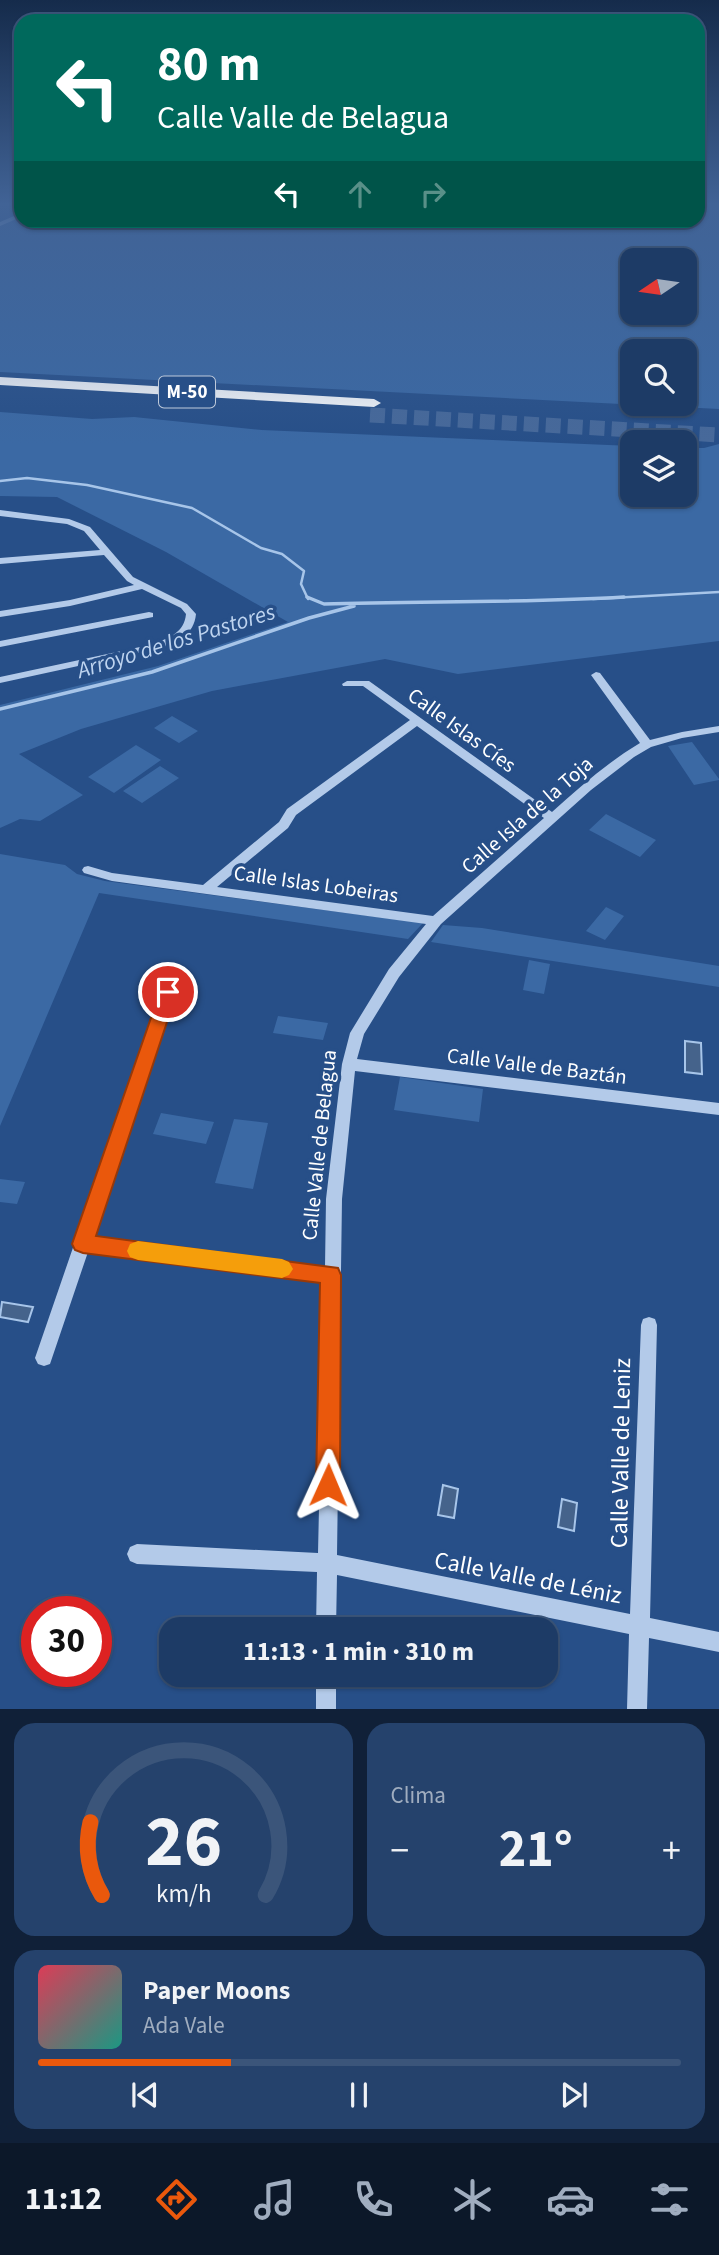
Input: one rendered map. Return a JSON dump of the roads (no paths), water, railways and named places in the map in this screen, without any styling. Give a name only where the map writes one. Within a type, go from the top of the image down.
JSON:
[{"type":"highway","name":"M-50","points":[[0,381],[372,409],[0,395]]},
{"type":"street","points":[[0,513],[69,522],[87,529],[104,552],[130,579],[184,606],[191,614],[191,623],[182,637],[157,646],[0,680]]},
{"type":"street","points":[[0,561],[104,552]]},
{"type":"street","points":[[0,614],[70,603],[140,586]]},
{"type":"street","points":[[0,644],[149,615]]},
{"type":"street","points":[[596,676],[647,744]]},
{"type":"street","name":"Calle Islas Cíes","points":[[347,684],[365,683],[552,818]]},
{"type":"street","name":"Calle Islas Lobeiras","points":[[207,888],[284,825],[291,812],[416,721]]},
{"type":"street","name":"Calle Isla de la Toja","points":[[436,921],[611,768],[647,744],[719,729]]},
{"type":"street","points":[[88,870],[112,877],[207,888]]},
{"type":"street","name":"Calle Islas Lobeiras","points":[[207,888],[436,921]]},
{"type":"street","name":"Calle Valle de Belagua","points":[[326,1617],[334,1199],[349,1064],[356,1032],[372,1005],[436,921]]},
{"type":"street","points":[[44,1358],[168,992]]},
{"type":"street","name":"Calle Valle de Baztán","points":[[349,1064],[719,1110]]},
{"type":"street","name":"Calle Valle de Belagua","points":[[83,1244],[331,1275]]},
{"type":"street","name":"Calle Valle de Leniz","points":[[637,1709],[649,1325]]},
{"type":"street","points":[[137,1554],[327,1563]]},
{"type":"street","name":"Calle Valle de Léniz","points":[[327,1563],[719,1642]]},
{"type":"street","points":[[326,1687],[326,1709]]},
{"type":"waterway","name":"Arroyo de los Pastores","points":[[0,481],[27,478],[87,485],[192,508],[261,548],[282,554],[304,571],[301,584],[307,597]]},
{"type":"waterway","name":"Arroyo de los Pastores","points":[[593,599],[719,592]]},
{"type":"waterway","name":"Arroyo de los Pastores","points":[[307,597],[324,604],[624,597]]},
{"type":"waterway","name":"Arroyo de los Pastores","points":[[0,709],[152,672],[309,618],[354,606]]},
{"type":"tunnel","points":[[370,415],[719,435]]}]
